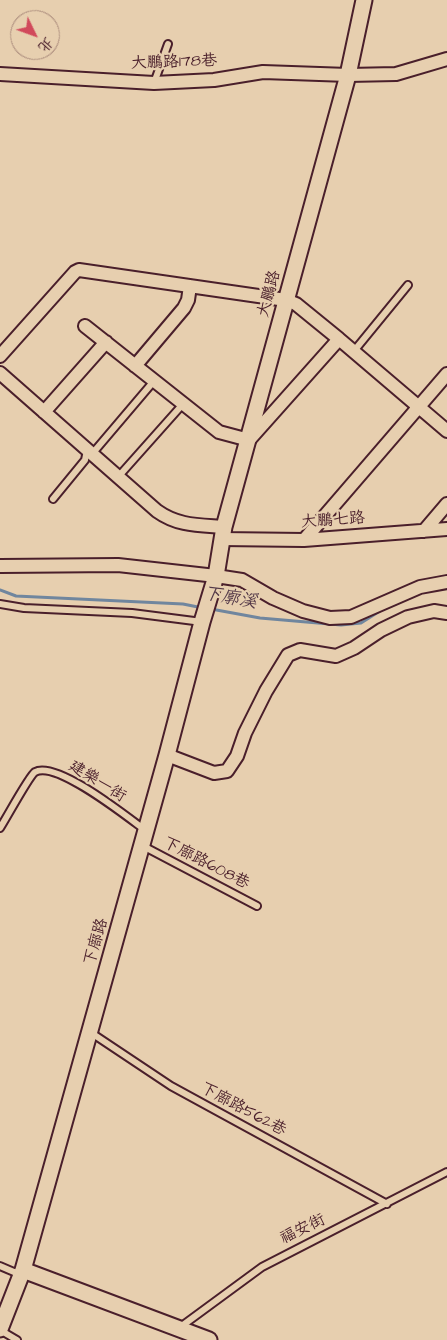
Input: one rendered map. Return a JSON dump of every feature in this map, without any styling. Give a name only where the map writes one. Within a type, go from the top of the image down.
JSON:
[{"type":"street","name":"大鵬路","points":[[202,622],[216,576],[223,533],[348,75],[364,0]]},
{"type":"street","name":"大鵬路178巷","points":[[0,74],[154,83],[214,80],[263,72],[348,75],[396,74],[447,59]]},
{"type":"street","points":[[0,356],[75,272],[80,270],[286,300],[296,304],[354,351],[447,431]]},
{"type":"street","points":[[135,366],[184,308],[188,300],[190,286]]},
{"type":"street","points":[[84,326],[219,432],[249,440],[339,339]]},
{"type":"street","points":[[44,412],[106,342]]},
{"type":"street","name":"大鵬七路","points":[[0,373],[168,519],[180,524],[223,533],[304,540],[447,529]]},
{"type":"street","points":[[304,540],[447,374]]},
{"type":"street","points":[[424,531],[447,504]]},
{"type":"street","points":[[0,566],[118,565],[242,580],[273,598],[303,611],[330,618],[351,617],[420,587],[447,582]]},
{"type":"street","points":[[167,755],[214,773],[227,771],[237,756],[266,691],[288,655],[300,650],[336,656],[354,648],[381,630],[408,617],[434,612],[447,613]]},
{"type":"street","name":"下廍路","points":[[0,1329],[22,1272],[142,846],[202,622]]},
{"type":"street","points":[[22,1272],[209,1340]]},
{"type":"lane","points":[[154,83],[168,44]]},
{"type":"lane","points":[[354,351],[408,285]]},
{"type":"lane","points":[[53,499],[85,460],[89,452],[154,381]]},
{"type":"lane","points":[[118,477],[184,404]]},
{"type":"lane","points":[[0,604],[24,608],[132,613],[202,622]]},
{"type":"lane","name":"建樂一街","points":[[0,828],[34,773],[44,769],[57,773],[82,786],[146,831]]},
{"type":"lane","name":"下廍路608巷","points":[[142,846],[257,906]]},
{"type":"lane","name":"下廍路562巷","points":[[90,1032],[171,1086],[387,1204]]},
{"type":"lane","name":"福安街","points":[[180,1328],[262,1267],[447,1172]]},
{"type":"lane","points":[[0,1266],[22,1272]]},
{"type":"lane","points":[[0,1329],[17,1340]]},
{"type":"waterway","name":"下廓溪","points":[[0,590],[16,596],[183,604],[203,608]]},
{"type":"waterway","name":"下廓溪","points":[[211,609],[260,618],[341,625],[361,623],[383,609]]}]
